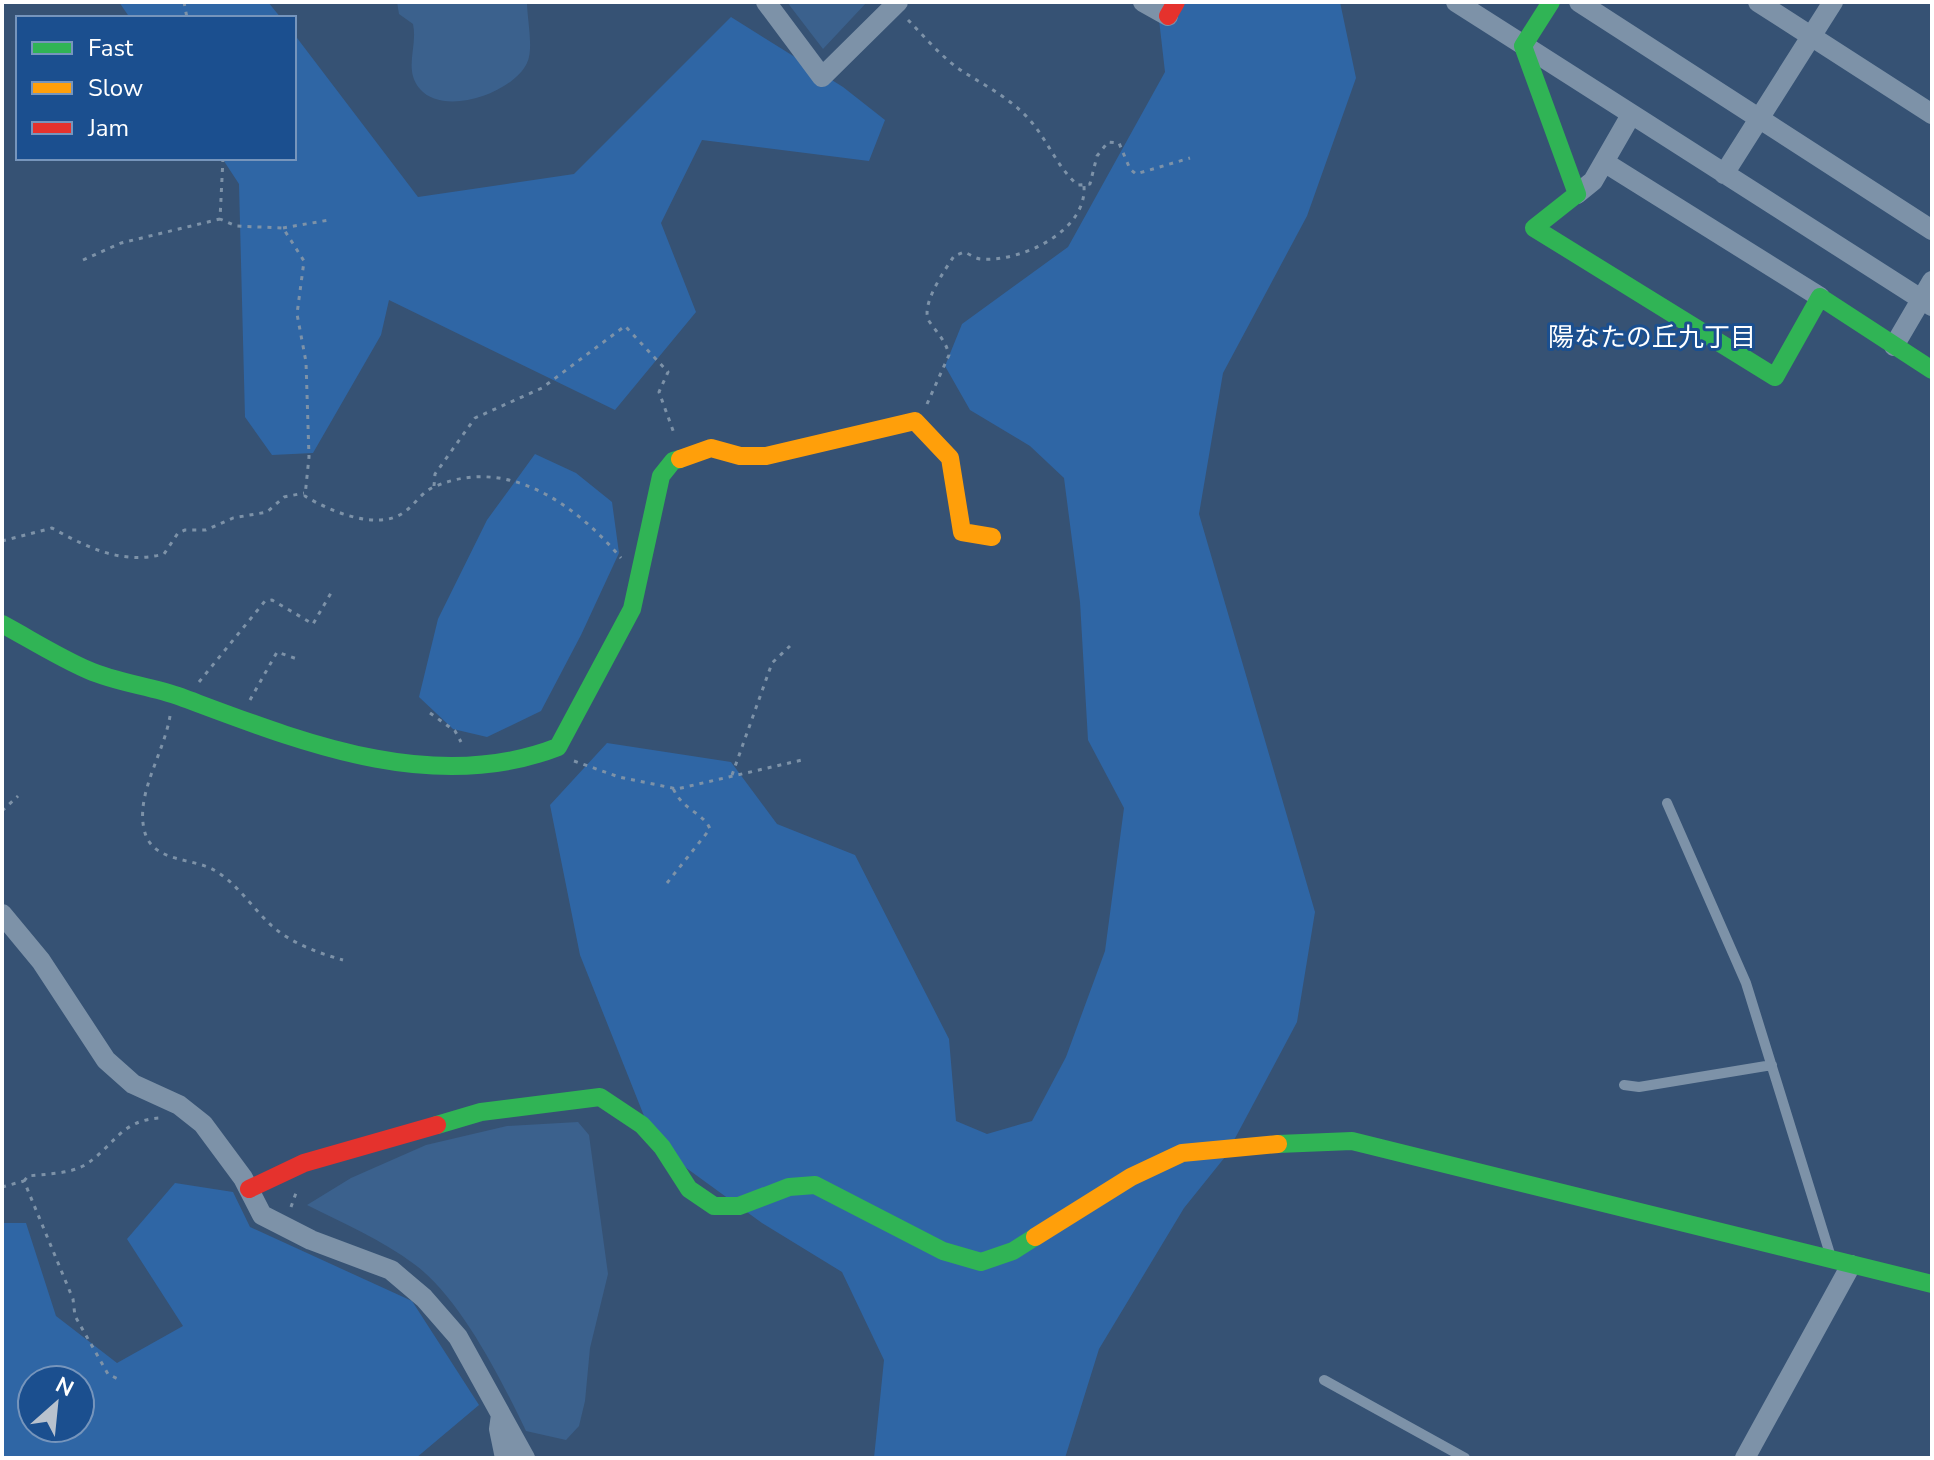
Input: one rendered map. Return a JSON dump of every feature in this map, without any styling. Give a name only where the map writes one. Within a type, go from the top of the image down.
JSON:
[{"type":"street","points":[[766,2],[822,77],[896,4]]},
{"type":"street","points":[[1143,2],[1172,9]]},
{"type":"street","points":[[1456,2],[1724,174],[1928,295],[1894,346]]},
{"type":"street","points":[[1523,46],[1551,2]]},
{"type":"street","points":[[1579,2],[1932,230]]},
{"type":"street","points":[[1758,2],[1932,114]]},
{"type":"street","points":[[1724,174],[1833,2]]},
{"type":"street","points":[[1523,46],[1577,194]]},
{"type":"street","points":[[1631,115],[1593,181],[1534,228],[1775,377],[1820,297]]},
{"type":"street","points":[[1604,162],[1932,370]]},
{"type":"street","points":[[2,624],[89,671],[182,697],[237,720],[331,750],[413,764],[491,763],[554,752],[601,671],[632,609],[661,476],[681,455],[711,448],[740,456],[766,456],[915,421],[950,458],[962,532],[992,537]]},
{"type":"street","points":[[2,914],[31,947],[114,1069],[133,1084],[192,1113],[212,1135],[249,1189],[262,1215],[378,1263],[409,1283],[458,1337],[501,1415],[514,1431],[525,1458]]},
{"type":"street","points":[[249,1189],[304,1163],[481,1112],[506,1112],[591,1097],[608,1100],[646,1132],[661,1146],[689,1189],[706,1202],[726,1207],[794,1185],[815,1185],[943,1251],[974,1262],[1013,1251],[1131,1177],[1182,1153],[1339,1140],[1532,1183],[1932,1284]]},
{"type":"street","points":[[1745,1458],[1842,1262]]},
{"type":"street","points":[[501,1415],[499,1429],[505,1458]]},
{"type":"lane","points":[[1667,803],[1746,983],[1796,1152],[1842,1262]]},
{"type":"lane","points":[[1624,1085],[1639,1087],[1772,1065]]},
{"type":"lane","points":[[1324,1380],[1465,1458]]},
{"type":"path","points":[[896,4],[950,62],[1027,116],[1051,146],[1069,177],[1084,186],[1090,184],[1097,156],[1108,142],[1114,141],[1122,146],[1130,169],[1136,174],[1190,158]]},
{"type":"path","points":[[220,219],[223,160]]},
{"type":"path","points":[[915,421],[948,361],[945,342],[926,314],[954,256],[964,252],[981,259],[993,258],[1050,242],[1074,218],[1084,186]]},
{"type":"path","points":[[83,260],[121,243],[220,219],[236,226],[283,228],[329,220]]},
{"type":"path","points":[[283,228],[304,261],[297,314],[306,362],[309,457],[304,493]]},
{"type":"path","points":[[434,486],[435,474],[475,418],[542,388],[625,326],[668,372],[659,392],[681,455]]},
{"type":"path","points":[[2,541],[52,528],[92,550],[145,559],[164,554],[178,533],[206,530],[233,518],[267,512],[284,497],[304,493],[328,507],[378,521],[399,516],[434,486],[496,476],[565,505],[585,519],[620,556],[635,592]]},
{"type":"path","points":[[331,593],[313,624],[272,600],[265,601],[182,697],[144,801],[147,838],[161,853],[202,864],[224,876],[273,927],[289,938],[343,960]]},
{"type":"path","points":[[732,775],[772,663],[790,646]]},
{"type":"path","points":[[237,720],[277,652],[300,660]]},
{"type":"path","points":[[430,713],[460,737],[458,765]]},
{"type":"path","points":[[554,752],[619,777],[673,788],[699,786],[732,775],[802,760]]},
{"type":"path","points":[[667,883],[710,829],[707,821],[679,801],[673,788]]},
{"type":"path","points":[[2,811],[18,796]]},
{"type":"path","points":[[2,1187],[24,1181],[28,1176],[77,1169],[135,1122],[165,1117]]},
{"type":"path","points":[[24,1181],[73,1299],[75,1316],[108,1374],[118,1379]]},
{"type":"path","points":[[295,1213],[291,1199],[307,1187]]},
{"type":"shaded area","points":[[119,2],[268,2],[279,16],[129,16]]},
{"type":"shaded area","points":[[397,2],[527,2],[530,42],[527,63],[508,84],[477,98],[445,101],[431,97],[420,89],[412,74],[413,24],[399,14]]},
{"type":"shaded area","points":[[787,2],[867,2],[823,49]]},
{"type":"shaded area","points":[[1157,2],[1340,2],[1356,78],[1307,216],[1223,373],[1199,514],[1315,912],[1297,1022],[1225,1157],[1184,1208],[1099,1349],[1065,1458],[874,1458],[884,1360],[842,1272],[762,1223],[656,1146],[580,955],[550,805],[607,743],[731,762],[777,824],[855,855],[949,1039],[956,1121],[987,1134],[1032,1121],[1066,1057],[1105,951],[1124,808],[1088,740],[1080,602],[1064,478],[1030,446],[970,410],[945,366],[962,324],[1068,247],[1165,72]]},
{"type":"shaded area","points":[[731,17],[843,87],[885,120],[869,161],[702,140],[661,223],[696,312],[615,410],[389,300],[381,335],[313,453],[272,455],[245,417],[239,184],[223,160],[296,160],[296,37],[418,197],[574,174]]},
{"type":"shaded area","points":[[535,454],[576,473],[612,502],[619,553],[541,711],[487,737],[453,729],[419,697],[438,619],[487,520]]},
{"type":"shaded area","points":[[578,1122],[589,1135],[608,1274],[590,1348],[585,1401],[579,1426],[566,1440],[526,1431],[478,1341],[448,1297],[431,1279],[389,1247],[307,1205],[351,1178],[426,1145],[507,1126]]},
{"type":"shaded area","points":[[175,1183],[233,1192],[250,1227],[412,1301],[479,1405],[416,1458],[2,1458],[2,1223],[26,1223],[56,1316],[117,1363],[183,1326],[127,1239]]},
{"type":"traffic: fast","points":[[1551,2],[1523,46],[1577,194],[1534,228],[1775,377],[1820,297],[1932,370]]},
{"type":"traffic: fast","points":[[2,624],[99,674],[170,693],[319,745],[367,757],[415,764],[463,766],[511,761],[558,747],[632,609],[661,476],[673,461],[680,459]]},
{"type":"traffic: fast","points":[[437,1125],[481,1112],[600,1097],[642,1125],[662,1147],[689,1189],[714,1206],[739,1206],[789,1187],[815,1185],[943,1251],[981,1262],[1013,1251],[1035,1237]]},
{"type":"traffic: fast","points":[[1278,1144],[1352,1141],[1932,1284]]},
{"type":"traffic: slow","points":[[680,459],[711,448],[740,456],[766,456],[915,421],[950,458],[962,532],[992,537]]},
{"type":"traffic: slow","points":[[1035,1237],[1131,1177],[1182,1153],[1278,1144]]},
{"type":"traffic: jam","points":[[1168,16],[1176,2]]},
{"type":"traffic: jam","points":[[249,1189],[304,1163],[437,1125]]},
{"type":"district","name":"陽なたの丘九丁目","points":[[1652,337]]}]
